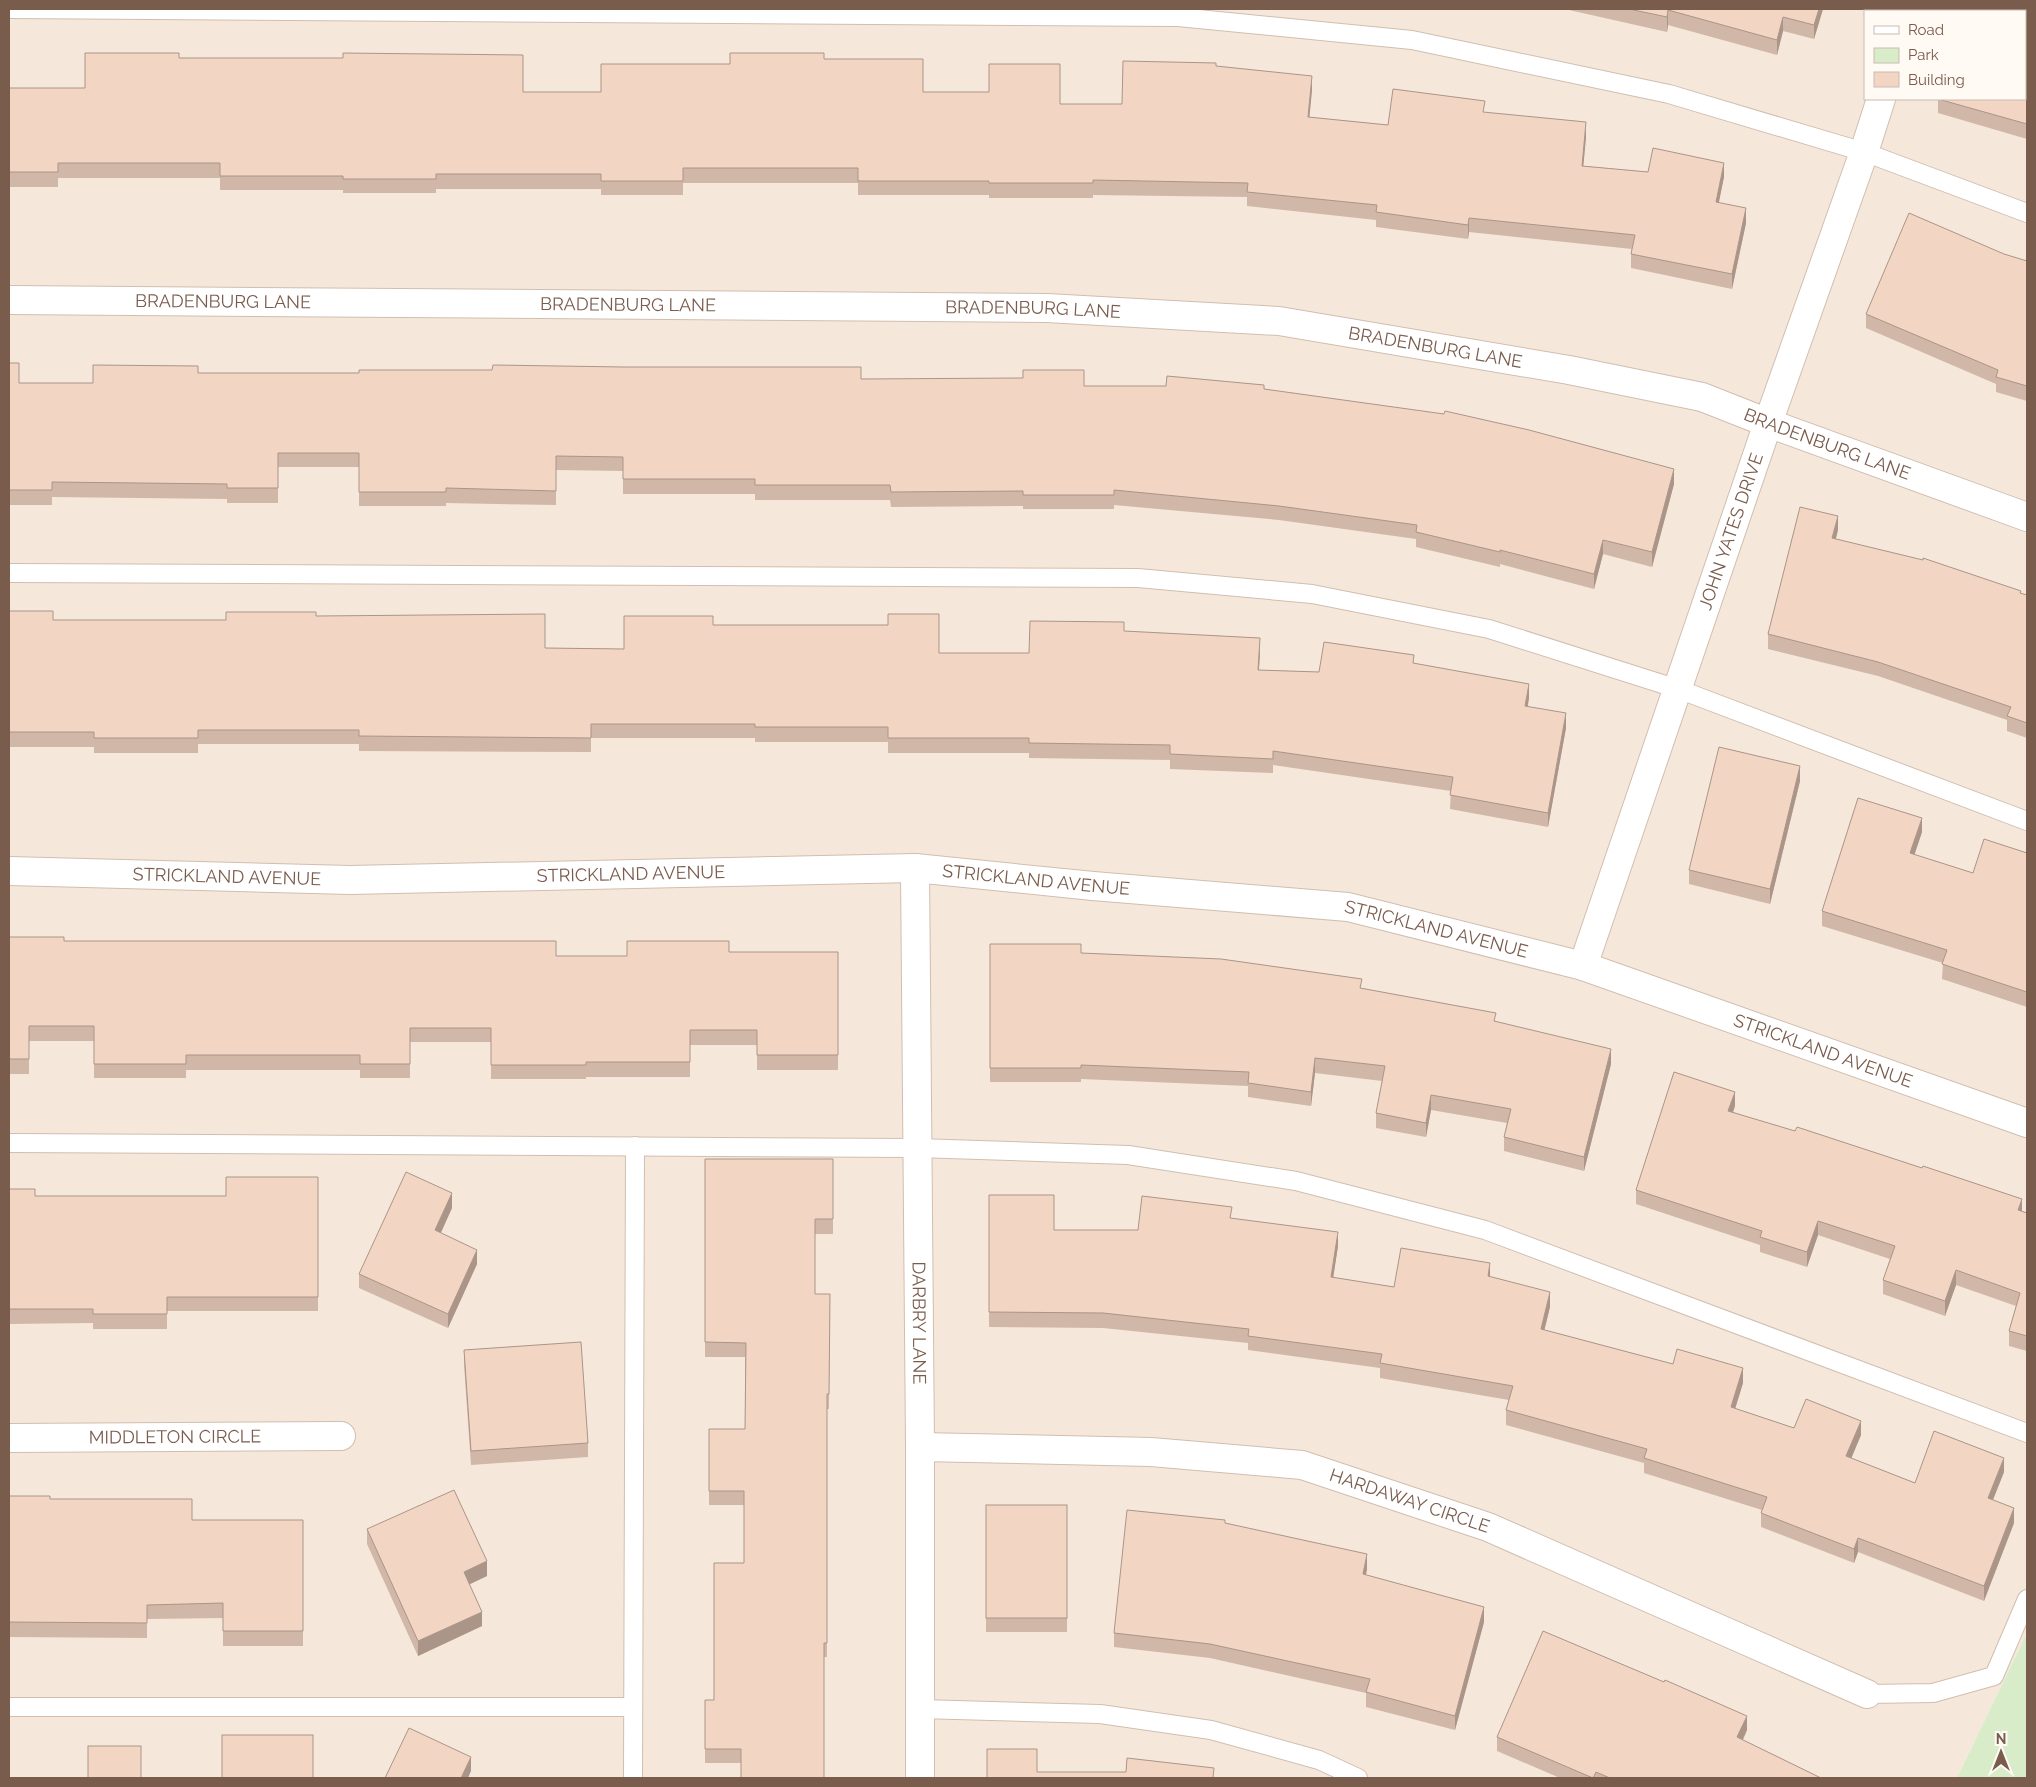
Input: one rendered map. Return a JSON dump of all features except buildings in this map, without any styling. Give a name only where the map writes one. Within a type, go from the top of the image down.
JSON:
[{"type":"street","name":"JOHN YATES DRIVE","points":[[1583,966],[1768,423],[1864,152],[1880,100]]},
{"type":"street","name":"BRADENBURG LANE","points":[[9,300],[1047,308],[1279,321],[1569,370],[1702,397],[1768,423],[2027,517]]},
{"type":"street","name":"STRICKLAND AVENUE","points":[[9,871],[350,880],[915,868],[1093,886],[1348,907],[1583,966],[2027,1123]]},
{"type":"street","name":"DARBRY LANE","points":[[915,868],[920,1447],[920,1778]]},
{"type":"street","name":"MIDDLETON CIRCLE","points":[[9,1438],[341,1436]]},
{"type":"street","name":"HARDAWAY CIRCLE","points":[[920,1447],[1151,1452],[1302,1465],[1488,1528],[1867,1694]]},
{"type":"lane","points":[[9,9],[1178,17],[1412,40],[1669,94],[1864,152],[2027,213]]},
{"type":"lane","points":[[9,572],[1138,578],[1312,594],[1489,629],[1678,689],[2027,821]]},
{"type":"lane","points":[[9,1143],[917,1148],[1128,1155],[1296,1181],[1485,1230],[2027,1433]]},
{"type":"lane","points":[[633,1778],[635,1146]]},
{"type":"lane","points":[[1867,1694],[1933,1693],[1994,1676],[2027,1599]]},
{"type":"lane","points":[[9,1707],[633,1707]]},
{"type":"lane","points":[[920,1709],[1100,1714],[1211,1730],[1319,1760],[1358,1778]]},
{"type":"shaded area","points":[[9,9],[2027,9],[2027,1633],[1957,1778],[9,1778]]},
{"type":"green space","points":[[2027,1633],[2027,1778],[1957,1778]]}]
